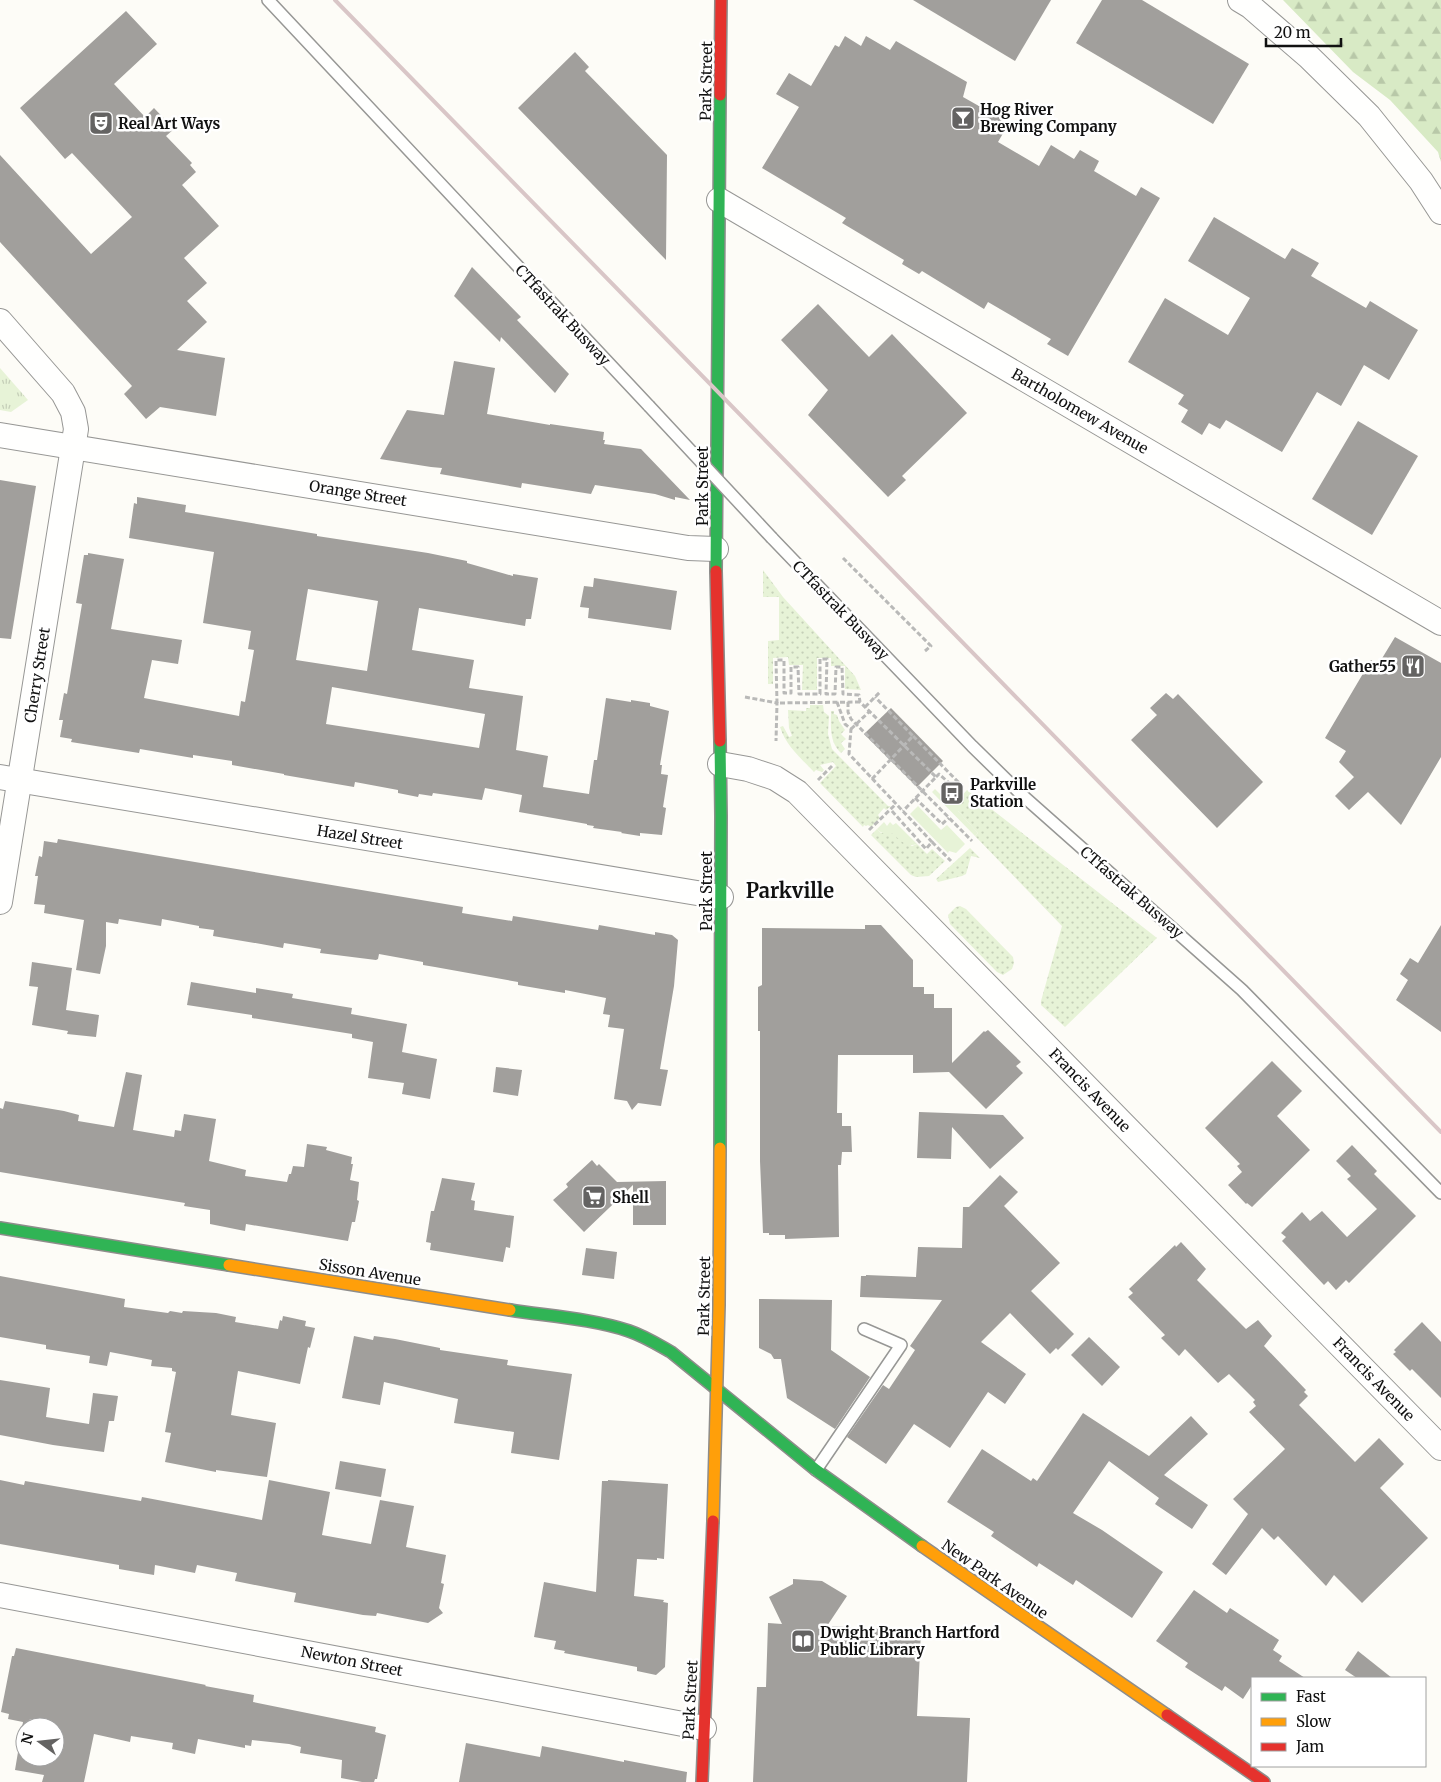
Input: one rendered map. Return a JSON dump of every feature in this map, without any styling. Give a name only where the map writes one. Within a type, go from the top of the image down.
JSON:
[{"type":"main road","name":"Park Street","points":[[702,1782],[717,1389],[720,1234],[721,897],[716,549],[721,0]]},
{"type":"main road","name":"Sisson Avenue","points":[[0,1228],[607,1325],[651,1340],[685,1362],[717,1389]]},
{"type":"main road","name":"New Park Avenue","points":[[717,1389],[816,1470],[957,1571],[1264,1782]]},
{"type":"street","points":[[1240,0],[1250,6],[1309,58],[1370,116],[1421,181],[1441,212]]},
{"type":"street","name":"Bartholomew Avenue","points":[[719,200],[1441,623]]},
{"type":"street","name":"Cherry Street","points":[[0,321],[64,393],[73,412],[76,429],[10,778],[0,902]]},
{"type":"street","name":"Orange Street","points":[[0,435],[678,546],[716,549]]},
{"type":"street","name":"Francis Avenue","points":[[720,764],[748,769],[775,778],[797,792],[1441,1448]]},
{"type":"street","name":"Hazel Street","points":[[10,778],[721,897]]},
{"type":"street","name":"Newton Street","points":[[0,1594],[704,1728]]},
{"type":"lane","name":"CTfastrak Busway","points":[[268,0],[809,578],[972,746],[1022,795],[1242,990],[1441,1193]]},
{"type":"lane","points":[[816,1470],[901,1345],[864,1329]]},
{"type":"path","points":[[843,558],[931,646],[924,651]]},
{"type":"path","points":[[776,741],[776,660],[784,660],[784,693],[791,693],[791,667],[798,667],[799,694],[820,694],[820,659],[826,659],[826,694],[835,694],[836,667],[842,667],[843,694],[859,695],[860,702]]},
{"type":"path","points":[[865,706],[880,692]]},
{"type":"path","points":[[745,697],[777,703],[860,702],[936,776]]},
{"type":"path","points":[[875,697],[962,786]]},
{"type":"path","points":[[837,702],[845,724],[851,729]]},
{"type":"path","points":[[848,702],[848,712],[852,719],[972,841]]},
{"type":"path","points":[[870,712],[851,729],[849,754],[951,862]]},
{"type":"path","points":[[872,779],[913,736]]},
{"type":"path","points":[[816,782],[832,766]]},
{"type":"path","points":[[903,811],[939,774],[958,791]]},
{"type":"path","points":[[943,794],[951,785]]},
{"type":"path","points":[[915,798],[942,824],[949,818]]},
{"type":"path","points":[[865,834],[896,804]]},
{"type":"path","points":[[890,810],[926,849],[932,842]]},
{"type":"green space","points":[[1283,0],[1441,0],[1441,162],[1438,152],[1390,100],[1353,72]]},
{"type":"green space","points":[[0,368],[28,400],[11,412],[0,410]]},
{"type":"green space","points":[[763,570],[783,597],[855,676],[861,690],[845,689],[845,666],[831,666],[831,658],[817,658],[817,690],[802,690],[803,665],[789,665],[788,657],[773,658],[773,684],[768,684],[768,641],[779,640],[779,597],[763,597]]},
{"type":"green space","points":[[810,705],[823,705],[824,712],[829,716],[828,734],[832,749],[888,806],[891,806],[886,810],[884,808],[878,815],[880,818],[871,827],[864,825],[863,827],[820,783],[836,766],[833,762],[820,765],[824,770],[822,772],[816,770],[814,772],[794,751],[783,734],[780,727],[783,726],[789,737],[792,736],[789,728],[788,710],[806,711],[806,708],[810,708]]},
{"type":"green space","points":[[831,711],[834,711],[834,714],[837,715],[845,730],[841,734],[846,739],[841,743],[845,749],[841,753],[834,744],[831,728]]},
{"type":"green space","points":[[935,789],[950,804],[955,800],[961,806],[958,811],[978,833],[975,836],[932,792]]},
{"type":"green space","points":[[967,790],[1157,938],[1065,1027],[1041,1005],[1062,926],[975,836],[978,833],[958,811],[957,801]]},
{"type":"green space","points":[[918,806],[941,830],[947,825],[965,844],[956,853],[949,851],[948,853],[910,814]]},
{"type":"green space","points":[[884,822],[887,826],[890,822],[893,825],[896,823],[917,844],[906,844],[892,833],[881,832],[877,829]]},
{"type":"green space","points":[[877,829],[881,833],[892,833],[912,846],[917,844],[927,854],[932,849],[945,861],[929,876],[916,877],[911,875],[871,835]]},
{"type":"green space","points":[[970,848],[980,858],[971,856],[966,874],[938,882],[936,879]]},
{"type":"green space","points":[[960,906],[966,909],[1013,957],[1012,969],[1003,975],[997,972],[950,924],[948,915],[956,907]]},
{"type":"building","points":[[913,0],[1051,0],[1015,61]]},
{"type":"building","points":[[1102,0],[1142,0],[1249,64],[1213,124],[1076,43]]},
{"type":"building","points":[[126,11],[157,44],[114,84],[145,117],[154,108],[174,129],[166,136],[192,163],[190,165],[196,172],[182,185],[219,226],[184,258],[207,283],[187,301],[207,322],[177,350],[225,358],[216,416],[160,407],[146,419],[124,394],[132,386],[0,242],[0,155],[91,254],[132,217],[72,153],[65,159],[20,108]]},
{"type":"building","points":[[845,36],[861,46],[866,36],[890,50],[896,41],[967,82],[963,97],[1009,123],[998,142],[1039,166],[1051,145],[1074,159],[1080,150],[1099,161],[1094,171],[1136,196],[1141,187],[1160,198],[1068,356],[1047,344],[1051,339],[988,302],[984,309],[922,271],[919,274],[902,264],[904,260],[842,223],[846,218],[762,168],[799,107],[776,94],[789,73],[811,86],[835,45],[839,47]]},
{"type":"building","points":[[575,52],[589,67],[585,71],[667,155],[666,260],[518,108]]},
{"type":"building","points":[[1214,217],[1285,259],[1292,248],[1319,263],[1311,276],[1366,308],[1370,301],[1418,330],[1389,380],[1364,365],[1341,406],[1317,392],[1282,452],[1226,420],[1220,429],[1209,423],[1202,435],[1181,422],[1188,410],[1178,404],[1184,395],[1128,362],[1165,298],[1228,335],[1250,298],[1188,261]]},
{"type":"building","points":[[472,267],[521,317],[517,320],[569,374],[555,393],[501,337],[500,342],[454,296]]},
{"type":"building","points":[[818,304],[869,357],[892,334],[967,413],[902,476],[906,480],[888,497],[808,415],[828,390],[781,340]]},
{"type":"building","points":[[454,361],[495,368],[487,414],[604,432],[604,444],[641,449],[690,500],[675,497],[675,500],[655,494],[595,485],[591,494],[522,483],[521,488],[440,474],[442,468],[380,459],[407,410],[444,415]]},
{"type":"building","points":[[1358,421],[1418,456],[1372,535],[1312,499]]},
{"type":"building","points":[[0,480],[36,486],[11,639],[0,638]]},
{"type":"building","points":[[137,497],[186,505],[185,512],[317,534],[317,536],[428,553],[467,561],[467,563],[513,576],[513,574],[538,578],[531,619],[526,619],[525,626],[419,608],[412,650],[474,660],[469,688],[523,696],[516,750],[548,756],[543,787],[589,794],[594,760],[597,760],[606,698],[650,703],[650,706],[669,711],[660,765],[662,765],[661,774],[668,775],[663,807],[666,808],[662,835],[640,833],[640,836],[621,833],[593,828],[594,826],[587,824],[519,812],[522,795],[485,788],[482,800],[433,793],[432,796],[419,794],[418,797],[398,793],[398,790],[355,782],[354,787],[232,765],[232,761],[193,755],[193,758],[140,749],[139,753],[71,742],[72,739],[60,737],[63,720],[59,720],[64,693],[67,694],[82,604],[76,603],[84,555],[88,555],[88,553],[124,559],[111,629],[182,640],[178,664],[152,660],[144,698],[239,716],[241,701],[245,702],[254,650],[248,649],[251,631],[203,623],[214,552],[129,538],[134,503],[137,504]],"holes":[[[308,589],[378,601],[367,671],[296,660]],[[332,687],[485,714],[479,748],[326,724]]]},
{"type":"building","points":[[594,578],[677,591],[671,630],[588,618],[589,608],[580,607],[584,586],[593,587]]},
{"type":"building","points":[[1395,637],[1441,663],[1441,757],[1401,825],[1368,792],[1349,810],[1335,796],[1354,777],[1339,762],[1346,751],[1325,738],[1371,660],[1378,665]]},
{"type":"building","points":[[1166,693],[1173,699],[1178,694],[1263,782],[1217,828],[1131,740],[1157,715],[1150,708]]},
{"type":"building","points":[[891,708],[943,761],[917,787],[864,734]]},
{"type":"building","points":[[58,839],[463,907],[462,913],[512,921],[513,916],[598,930],[599,925],[655,935],[655,932],[672,935],[678,940],[674,986],[660,1069],[668,1070],[661,1106],[638,1103],[632,1110],[627,1101],[614,1099],[624,1029],[608,1027],[610,1015],[603,1014],[606,998],[565,990],[565,993],[518,985],[518,982],[423,965],[423,962],[379,954],[376,960],[320,953],[321,949],[284,943],[283,948],[213,936],[214,930],[162,919],[161,926],[119,919],[118,924],[106,922],[106,946],[100,974],[76,970],[84,920],[44,913],[45,905],[34,904],[38,876],[35,876],[39,856],[42,857],[44,841],[57,843]]},
{"type":"building","points":[[865,925],[881,925],[913,960],[913,987],[924,987],[924,994],[934,994],[934,1008],[952,1008],[952,1063],[984,1031],[988,1030],[1021,1062],[1016,1066],[1023,1073],[986,1109],[949,1072],[913,1073],[913,1055],[838,1055],[837,1113],[842,1113],[842,1126],[851,1126],[852,1152],[842,1152],[841,1165],[838,1165],[839,1237],[785,1239],[785,1235],[769,1235],[769,1233],[763,1233],[760,1161],[758,987],[762,985],[762,928],[865,929]]},
{"type":"building","points":[[1441,925],[1441,1032],[1396,1000],[1408,980],[1400,974],[1410,958],[1418,963]]},
{"type":"building","points":[[32,962],[72,968],[66,1010],[99,1015],[96,1037],[67,1034],[68,1031],[32,1025],[38,987],[29,986]]},
{"type":"building","points":[[191,982],[256,993],[256,988],[293,994],[292,998],[352,1008],[351,1014],[407,1024],[402,1052],[437,1059],[430,1099],[402,1094],[404,1083],[368,1078],[373,1042],[352,1038],[352,1034],[252,1018],[252,1015],[187,1005]]},
{"type":"building","points":[[1272,1061],[1302,1091],[1277,1116],[1310,1150],[1252,1207],[1246,1204],[1228,1185],[1242,1172],[1237,1166],[1240,1164],[1205,1128]]},
{"type":"building","points":[[496,1067],[522,1070],[518,1096],[493,1092]]},
{"type":"building","points":[[126,1072],[142,1075],[133,1130],[174,1137],[175,1130],[181,1131],[184,1114],[216,1119],[209,1161],[246,1170],[245,1176],[287,1182],[293,1166],[304,1167],[307,1144],[327,1147],[326,1150],[352,1157],[351,1164],[353,1164],[350,1180],[359,1182],[357,1200],[359,1201],[355,1222],[352,1222],[348,1241],[246,1224],[245,1231],[210,1224],[210,1210],[184,1206],[185,1203],[0,1172],[0,1108],[3,1109],[5,1101],[64,1111],[79,1115],[78,1121],[114,1127]]},
{"type":"building","points":[[919,1112],[1003,1115],[1024,1138],[990,1169],[952,1127],[951,1159],[917,1158]]},
{"type":"building","points":[[1352,1145],[1377,1171],[1374,1174],[1416,1216],[1349,1283],[1346,1280],[1336,1290],[1328,1281],[1324,1285],[1282,1241],[1286,1237],[1281,1233],[1302,1212],[1310,1221],[1322,1211],[1347,1237],[1377,1209],[1347,1179],[1351,1176],[1336,1161]]},
{"type":"building","name":"Shell","points":[[592,1160],[597,1166],[599,1164],[617,1182],[666,1181],[666,1225],[633,1225],[633,1185],[584,1232],[553,1200],[568,1187],[566,1184]]},
{"type":"building","points":[[1000,1175],[1018,1192],[1004,1206],[1060,1263],[1031,1291],[1074,1334],[1058,1350],[1056,1348],[1050,1354],[1010,1313],[981,1342],[1026,1374],[1005,1404],[988,1392],[950,1448],[914,1424],[886,1464],[847,1437],[883,1385],[889,1389],[915,1350],[910,1346],[942,1300],[860,1297],[861,1276],[916,1277],[918,1247],[962,1248],[963,1207],[969,1207]]},
{"type":"building","points":[[442,1178],[475,1183],[471,1200],[475,1201],[474,1210],[514,1216],[510,1248],[506,1247],[503,1262],[430,1250],[431,1243],[426,1242],[431,1211],[434,1211]]},
{"type":"building","points":[[1181,1242],[1206,1269],[1197,1280],[1246,1329],[1258,1320],[1272,1336],[1264,1346],[1306,1390],[1304,1392],[1308,1396],[1299,1405],[1355,1462],[1379,1438],[1404,1464],[1380,1488],[1428,1538],[1362,1603],[1334,1575],[1326,1586],[1278,1536],[1274,1540],[1262,1528],[1226,1575],[1212,1564],[1248,1514],[1233,1499],[1285,1449],[1249,1412],[1256,1406],[1253,1402],[1255,1400],[1229,1374],[1218,1383],[1185,1349],[1179,1356],[1161,1338],[1165,1335],[1128,1297],[1133,1293],[1129,1289],[1175,1245],[1176,1247]]},
{"type":"building","points":[[586,1248],[617,1252],[614,1279],[582,1275]]},
{"type":"building","points":[[0,1276],[125,1299],[124,1307],[168,1313],[170,1311],[182,1313],[183,1311],[216,1313],[236,1317],[235,1322],[278,1329],[283,1316],[306,1321],[305,1326],[315,1328],[310,1348],[308,1347],[300,1384],[238,1371],[231,1415],[276,1423],[267,1477],[216,1470],[216,1472],[165,1462],[171,1433],[165,1432],[176,1372],[172,1371],[172,1368],[151,1366],[152,1360],[110,1352],[107,1366],[89,1363],[90,1356],[46,1349],[46,1345],[0,1337]]},
{"type":"building","points":[[759,1299],[832,1300],[831,1350],[870,1377],[835,1429],[787,1398],[781,1359],[774,1359],[771,1354],[759,1348]]},
{"type":"building","points":[[1422,1322],[1441,1342],[1441,1398],[1412,1369],[1410,1371],[1393,1354],[1396,1352],[1394,1350]]},
{"type":"building","points":[[354,1336],[373,1340],[374,1336],[395,1339],[440,1348],[440,1350],[508,1360],[507,1365],[572,1374],[559,1460],[511,1453],[514,1432],[454,1423],[458,1399],[384,1382],[380,1405],[342,1398]]},
{"type":"building","points":[[1089,1337],[1120,1367],[1102,1386],[1071,1355]]},
{"type":"building","points":[[0,1380],[50,1388],[46,1417],[89,1424],[93,1393],[118,1396],[114,1421],[109,1421],[104,1452],[0,1435]]},
{"type":"building","points":[[1083,1413],[1149,1456],[1191,1416],[1208,1434],[1164,1475],[1208,1505],[1192,1529],[1155,1504],[1159,1498],[1109,1461],[1073,1513],[1102,1530],[1163,1572],[1132,1618],[1076,1580],[1073,1585],[1039,1563],[1037,1567],[991,1536],[994,1532],[947,1502],[982,1449],[1031,1481],[1033,1478],[1037,1481]]},
{"type":"building","points":[[340,1461],[386,1469],[381,1497],[335,1489]]},
{"type":"building","points":[[0,1480],[24,1485],[25,1481],[141,1501],[142,1497],[262,1520],[269,1480],[330,1492],[322,1535],[371,1544],[380,1500],[414,1506],[406,1547],[446,1555],[441,1583],[444,1584],[439,1608],[443,1613],[428,1623],[377,1613],[376,1616],[363,1615],[294,1602],[296,1593],[235,1581],[237,1573],[197,1565],[195,1573],[155,1565],[154,1575],[119,1569],[119,1565],[0,1544]]},
{"type":"building","points":[[602,1481],[668,1484],[664,1559],[637,1559],[634,1596],[664,1600],[663,1602],[668,1603],[665,1667],[656,1675],[637,1671],[637,1667],[564,1653],[565,1651],[554,1649],[556,1641],[534,1637],[544,1582],[596,1592]]},
{"type":"building","points":[[793,1579],[822,1581],[847,1596],[827,1626],[921,1630],[917,1716],[970,1718],[967,1782],[753,1782],[757,1687],[766,1687],[768,1623],[782,1624],[769,1597],[793,1584]]},
{"type":"building","points":[[1194,1590],[1227,1613],[1230,1608],[1279,1640],[1273,1650],[1282,1656],[1279,1661],[1303,1677],[1251,1677],[1251,1687],[1243,1699],[1225,1686],[1222,1691],[1185,1667],[1188,1663],[1156,1641]]},
{"type":"building","points":[[16,1648],[206,1685],[254,1695],[253,1702],[376,1727],[375,1732],[386,1735],[377,1779],[374,1782],[362,1782],[341,1778],[342,1760],[300,1753],[301,1747],[289,1744],[252,1740],[251,1746],[245,1745],[245,1748],[198,1739],[195,1754],[172,1749],[173,1743],[131,1736],[130,1742],[94,1734],[84,1782],[42,1782],[44,1775],[15,1770],[16,1767],[65,1767],[65,1717],[15,1717],[15,1720],[8,1719],[9,1714],[1,1712],[12,1656],[14,1656]]},
{"type":"building","points":[[1358,1651],[1391,1677],[1356,1677],[1345,1670]]},
{"type":"building","points":[[466,1743],[540,1757],[542,1746],[624,1762],[624,1760],[687,1772],[686,1782],[459,1782]]},
{"type":"railway","points":[[335,0],[1441,1132]]},
{"type":"traffic: fast","points":[[716,571],[720,95]]},
{"type":"traffic: fast","points":[[720,741],[720,1148]]},
{"type":"traffic: fast","points":[[0,1228],[229,1265]]},
{"type":"traffic: fast","points":[[510,1310],[615,1327],[640,1335],[661,1346],[671,1352],[816,1470],[922,1546]]},
{"type":"traffic: slow","points":[[713,1521],[719,1305],[720,1148]]},
{"type":"traffic: slow","points":[[229,1265],[510,1310]]},
{"type":"traffic: slow","points":[[922,1546],[1167,1715]]},
{"type":"traffic: jam","points":[[720,95],[721,0]]},
{"type":"traffic: jam","points":[[716,571],[720,741]]},
{"type":"traffic: jam","points":[[702,1782],[713,1521]]},
{"type":"traffic: jam","points":[[1167,1715],[1264,1782]]},
{"type":"place","name":"Hog River Brewing Company","points":[[963,118]]},
{"type":"place","name":"Real Art Ways","points":[[101,123]]},
{"type":"place","name":"Gather55","points":[[1413,666]]},
{"type":"place","name":"Parkville Station","points":[[952,793]]},
{"type":"place","name":"Shell","points":[[594,1197]]},
{"type":"place","name":"Dwight Branch Hartford Public Library","points":[[803,1641]]},
{"type":"district","name":"Parkville","points":[[790,890]]}]
